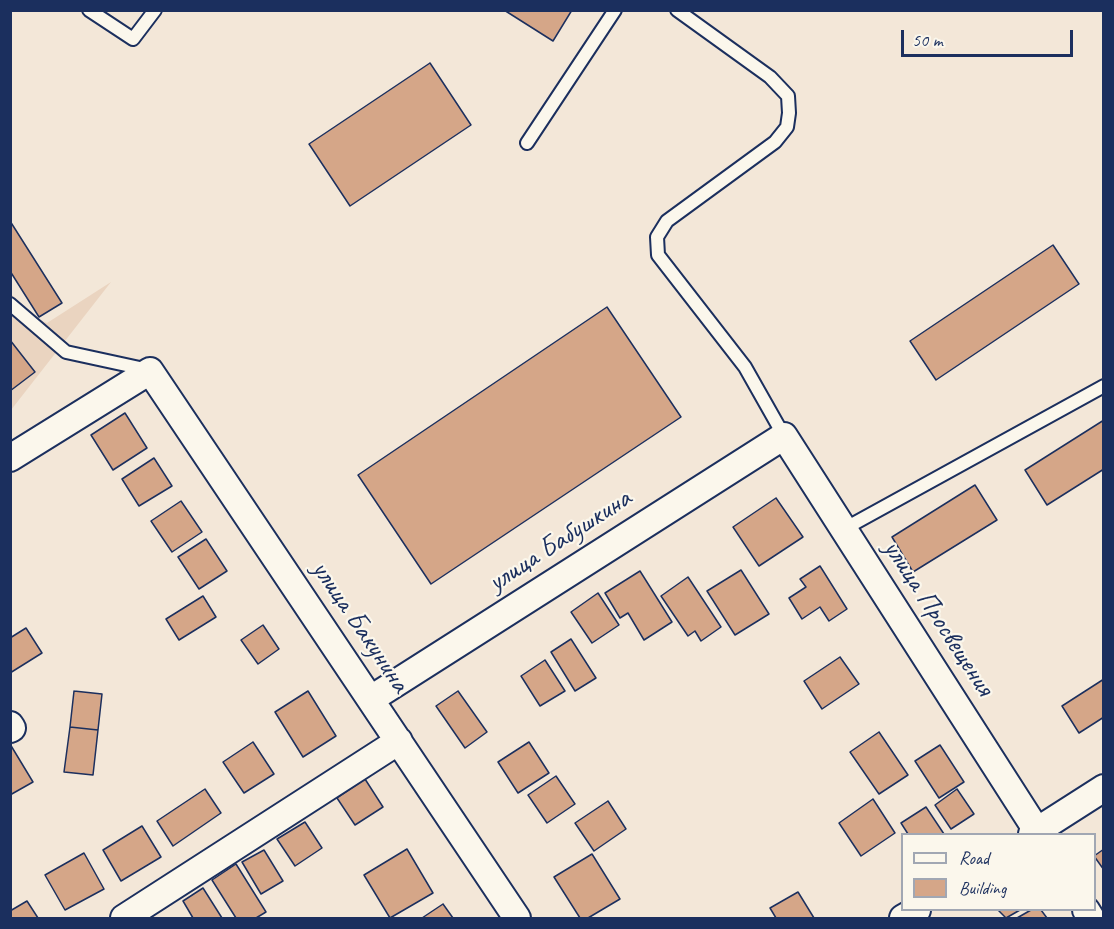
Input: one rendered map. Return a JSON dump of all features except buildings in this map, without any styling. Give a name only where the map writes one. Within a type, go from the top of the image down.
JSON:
[{"type":"street","points":[[10,458],[150,371]]},
{"type":"street","name":"улица Бакунина","points":[[150,371],[517,918]]},
{"type":"street","name":"улица Просвещения","points":[[784,436],[1036,833]]},
{"type":"street","name":"улица Бабушкина","points":[[370,699],[784,436]]},
{"type":"street","points":[[124,918],[399,741]]},
{"type":"street","points":[[1036,833],[1104,788]]},
{"type":"lane","points":[[89,10],[133,39],[155,10]]},
{"type":"lane","points":[[527,143],[615,10]]},
{"type":"lane","points":[[677,10],[770,77],[788,96],[787,127],[775,142],[667,221],[657,237],[658,255],[745,367],[784,436]]},
{"type":"lane","points":[[10,304],[66,352],[150,371]]},
{"type":"lane","points":[[844,529],[1104,386]]},
{"type":"shaded area","points":[[111,282],[11,410],[10,293],[36,318],[47,323]]}]
